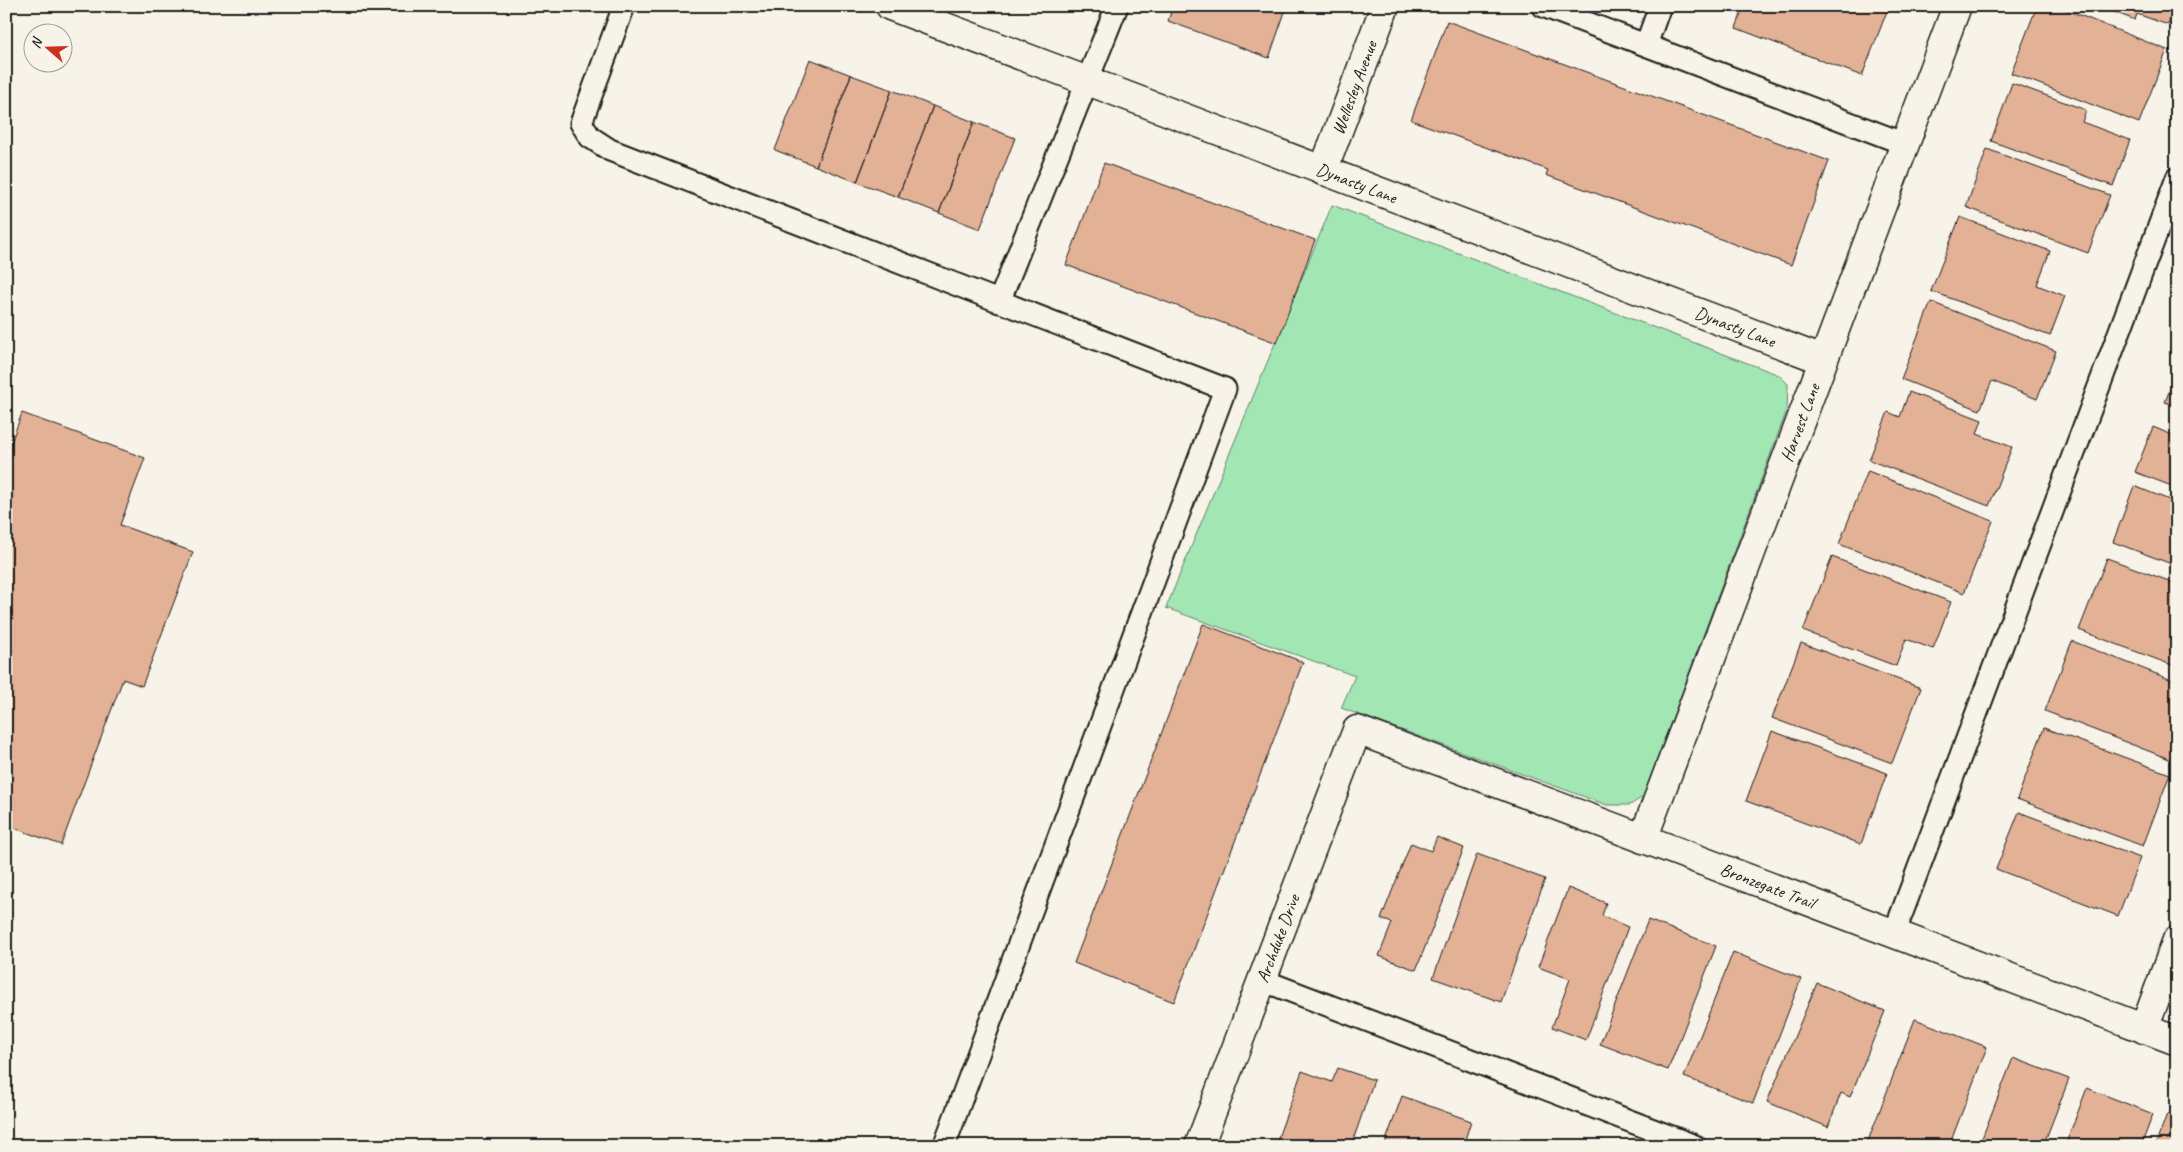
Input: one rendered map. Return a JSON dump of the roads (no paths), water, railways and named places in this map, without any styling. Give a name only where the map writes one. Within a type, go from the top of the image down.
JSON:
[{"type":"street","name":"Dynasty Lane","points":[[890,6],[1823,360]]},
{"type":"street","name":"Wellesley Avenue","points":[[1323,171],[1385,6]]},
{"type":"street","name":"Harvest Lane","points":[[1643,839],[1957,6]]},
{"type":"street","name":"Bronzegate Trail","points":[[1357,730],[2177,1041]]},
{"type":"street","name":"Archduke Drive","points":[[1199,1146],[1357,730]]},
{"type":"street","points":[[2144,1029],[2177,940]]},
{"type":"lane","points":[[624,6],[581,123],[590,137],[610,150],[1225,390],[944,1146]]},
{"type":"lane","points":[[999,302],[1117,6]]},
{"type":"lane","points":[[1543,6],[1905,144]]},
{"type":"lane","points":[[1646,45],[1660,6]]},
{"type":"lane","points":[[1894,934],[2177,178]]},
{"type":"lane","points":[[1262,980],[1694,1146]]}]
